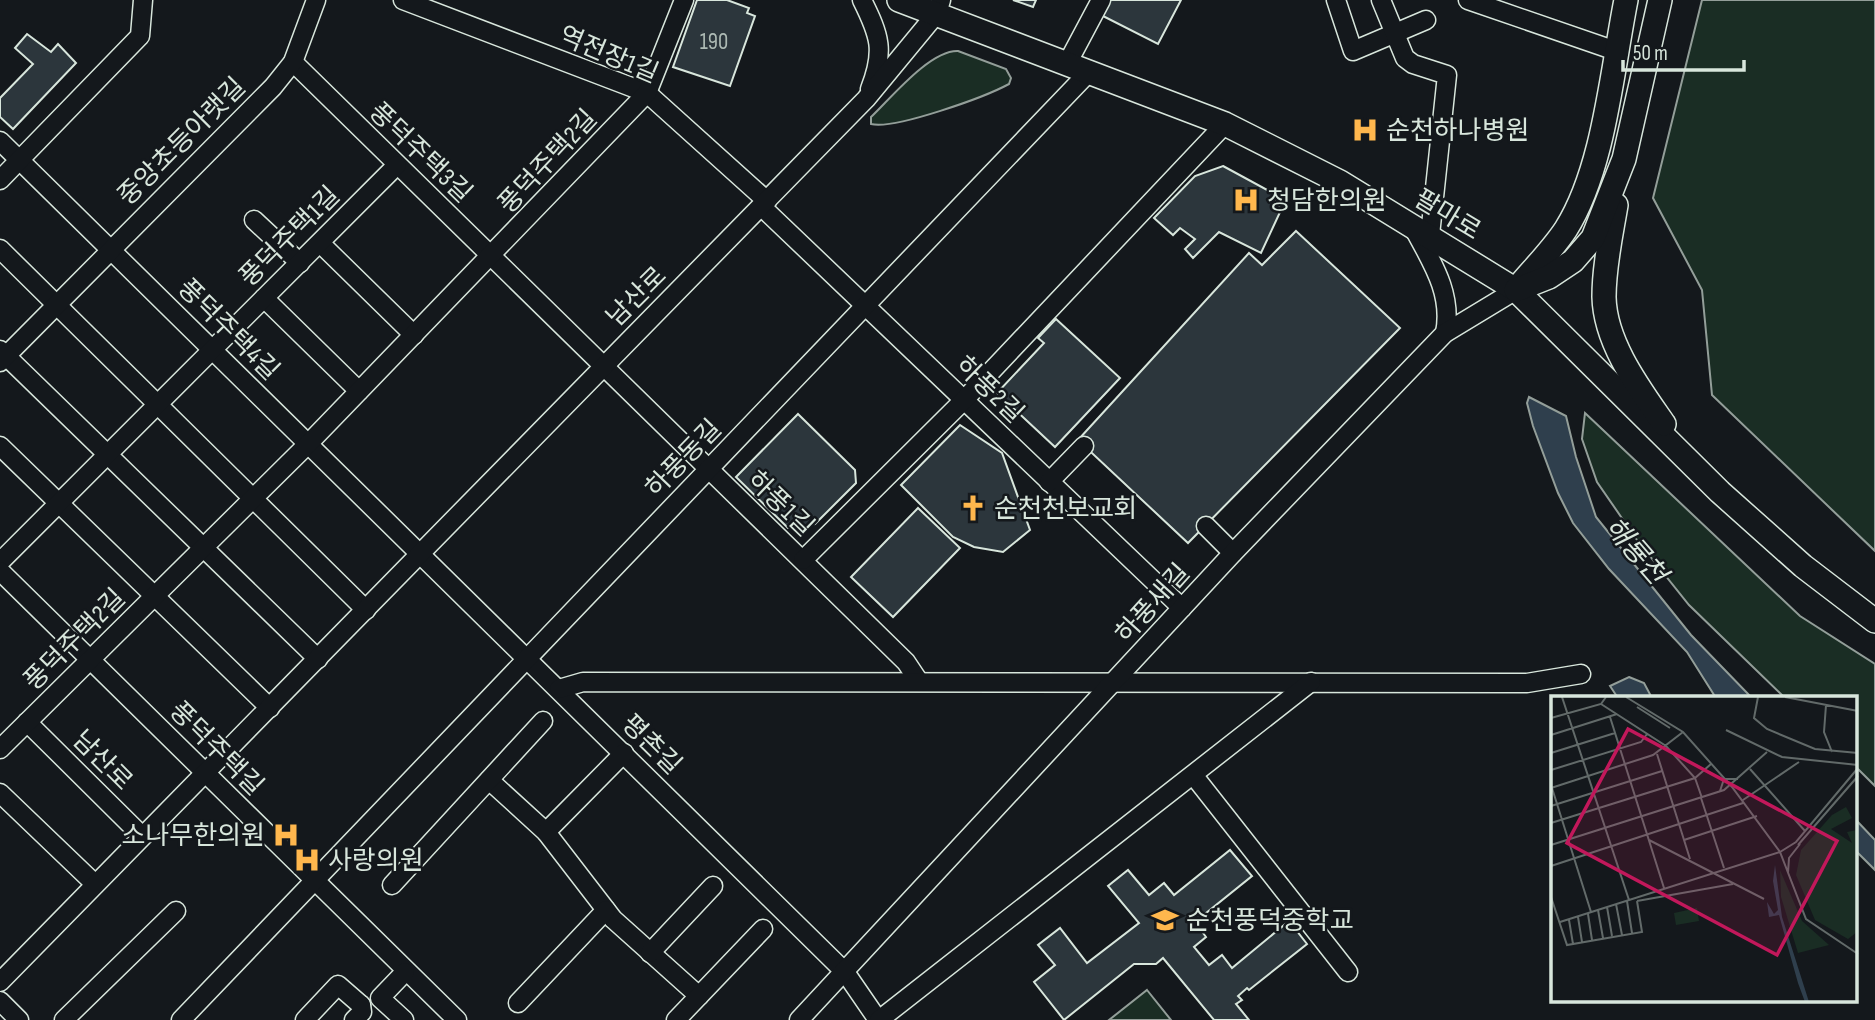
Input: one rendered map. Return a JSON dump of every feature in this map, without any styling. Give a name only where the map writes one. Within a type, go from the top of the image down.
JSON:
[{"type":"main road","name":"팔마로","points":[[899,0],[939,7],[1225,124],[1340,182],[1517,290],[1696,470],[1803,566],[1875,621]]},
{"type":"main road","points":[[1517,290],[1565,230],[1578,205],[1594,161],[1626,0]]},
{"type":"main road","points":[[1660,0],[1624,159],[1607,256],[1604,299],[1610,327],[1630,372],[1696,470]]},
{"type":"main road","points":[[1517,290],[1549,277],[1573,261],[1593,238],[1624,159]]},
{"type":"street","points":[[0,180],[140,36],[144,0]]},
{"type":"street","name":"중앙초등아랫길","points":[[2,356],[272,87],[293,62],[316,0]]},
{"type":"street","name":"역전장1길","points":[[403,0],[647,93],[765,204]]},
{"type":"street","name":"풍덕주택2길","points":[[0,749],[308,444],[492,257],[647,93],[684,0]]},
{"type":"street","points":[[862,0],[876,28],[880,57],[866,99]]},
{"type":"street","points":[[1068,62],[1101,0]]},
{"type":"street","points":[[1336,0],[1353,51],[1426,20]]},
{"type":"street","points":[[1381,0],[1405,58],[1413,64],[1447,75],[1420,229],[1449,312],[1445,333]]},
{"type":"street","points":[[1468,0],[1616,51]]},
{"type":"street","name":"남산로","points":[[0,982],[765,204],[866,99],[939,7]]},
{"type":"street","name":"풍덕주택3길","points":[[293,62],[604,366]]},
{"type":"street","name":"하풍동길","points":[[181,1020],[1090,71]]},
{"type":"street","points":[[803,560],[964,400],[1225,124]]},
{"type":"street","name":"풍덕주택4길","points":[[0,141],[419,555]]},
{"type":"street","name":"풍덕주택1길","points":[[0,562],[397,165]]},
{"type":"street","name":"하풍2길","points":[[765,204],[864,307],[1182,608]]},
{"type":"street","points":[[254,220],[300,263]]},
{"type":"street","points":[[320,243],[414,335]]},
{"type":"street","points":[[0,249],[160,403],[366,610]]},
{"type":"street","name":"하풍새길","points":[[799,1020],[1117,681],[1233,553],[1445,333],[1517,290]]},
{"type":"street","points":[[264,299],[359,391]]},
{"type":"street","points":[[2,356],[108,454],[318,659]]},
{"type":"street","name":"하풍1길","points":[[604,366],[803,560],[906,663],[918,680]]},
{"type":"street","points":[[0,446],[59,503]]},
{"type":"street","points":[[1049,482],[1084,446]]},
{"type":"street","name":"풍덕주택2길","points":[[59,503],[154,596]]},
{"type":"street","points":[[1206,526],[1233,553]]},
{"type":"street","name":"평촌길","points":[[419,555],[559,689],[845,972],[879,1020]]},
{"type":"street","name":"풍덕주택길","points":[[0,571],[405,972],[457,1020]]},
{"type":"street","points":[[154,596],[270,708]]},
{"type":"street","points":[[559,689],[583,682],[1527,682],[1581,674]]},
{"type":"street","points":[[879,1020],[1311,682]]},
{"type":"street","points":[[392,885],[543,721]]},
{"type":"street","name":"남산로","points":[[27,722],[142,836]]},
{"type":"street","points":[[546,832],[624,753]]},
{"type":"street","points":[[1194,776],[1348,972]]},
{"type":"street","points":[[489,780],[546,832],[606,910],[698,996]]},
{"type":"street","points":[[0,793],[95,884]]},
{"type":"street","points":[[650,953],[713,886]]},
{"type":"street","points":[[518,1003],[606,910]]},
{"type":"street","points":[[64,1020],[176,911]]},
{"type":"street","points":[[676,1020],[763,929]]},
{"type":"street","points":[[305,1020],[338,985],[357,1013],[380,998],[405,972]]},
{"type":"street","points":[[380,998],[404,1020]]},
{"type":"street","points":[[0,1001],[19,1020]]},
{"type":"green space","points":[[1702,0],[1875,0],[1875,551],[1712,395],[1702,290],[1653,198]]},
{"type":"green space","points":[[958,51],[1006,69],[1011,78],[1009,84],[981,97],[918,117],[883,125],[871,124],[871,117],[923,66],[935,58]]},
{"type":"green space","points":[[1585,413],[1800,616],[1875,664],[1875,786],[1857,768],[1857,696],[1783,696],[1689,605],[1637,540],[1597,482],[1582,439]]},
{"type":"green space","points":[[1147,990],[1171,1020],[1109,1020]]},
{"type":"water","points":[[1529,397],[1566,416],[1596,517],[1691,635],[1750,696],[1715,696],[1687,652],[1609,569],[1573,523],[1558,493],[1527,403]]},
{"type":"water","points":[[1629,677],[1644,683],[1651,696],[1617,696],[1610,686]]},
{"type":"water","points":[[1857,821],[1875,840],[1875,870],[1857,852]]},
{"type":"building","points":[[697,0],[727,0],[749,8],[747,13],[755,16],[730,86],[673,67]]},
{"type":"building","points":[[1013,0],[1036,0],[1033,7]]},
{"type":"building","points":[[1107,0],[1181,0],[1158,44],[1099,14]]},
{"type":"building","points":[[27,34],[51,52],[58,44],[76,63],[13,129],[0,117],[0,98],[33,64],[15,48]]},
{"type":"building","points":[[1223,166],[1271,192],[1281,210],[1261,253],[1219,232],[1193,258],[1185,249],[1195,239],[1180,228],[1173,235],[1154,218],[1195,176]]},
{"type":"building","points":[[1296,231],[1400,328],[1188,543],[1078,440],[1249,253],[1262,265]]},
{"type":"building","points":[[1056,319],[1120,378],[1055,447],[997,393],[1044,343],[1038,338]]},
{"type":"building","points":[[798,414],[855,470],[856,483],[815,524],[788,528],[736,477]]},
{"type":"building","name":"순천천보교회","points":[[960,425],[1002,453],[1030,530],[1003,552],[974,547],[953,537],[901,485]]},
{"type":"building","points":[[918,508],[960,548],[893,617],[851,577]]},
{"type":"building","points":[[1230,850],[1252,876],[1195,922],[1206,937],[1194,947],[1209,965],[1222,955],[1232,968],[1289,921],[1307,944],[1238,996],[1242,1000],[1236,1004],[1249,1020],[1214,1020],[1163,958],[1156,964],[1134,964],[1064,1020],[1034,982],[1055,965],[1038,945],[1060,928],[1087,963],[1139,923],[1108,886],[1128,870],[1149,895],[1164,883],[1174,895]]},
{"type":"place","name":"순천하나병원","points":[[1365,130]]},
{"type":"place","name":"청담한의원","points":[[1246,200]]},
{"type":"place","name":"순천천보교회","points":[[973,508]]},
{"type":"place","name":"소나무한의원","points":[[286,835]]},
{"type":"place","name":"사랑의원","points":[[307,860]]},
{"type":"place","name":"순천풍덕중학교","points":[[1165,920]]},
{"type":"water label","name":"해룡천","points":[[1636,550]]}]
